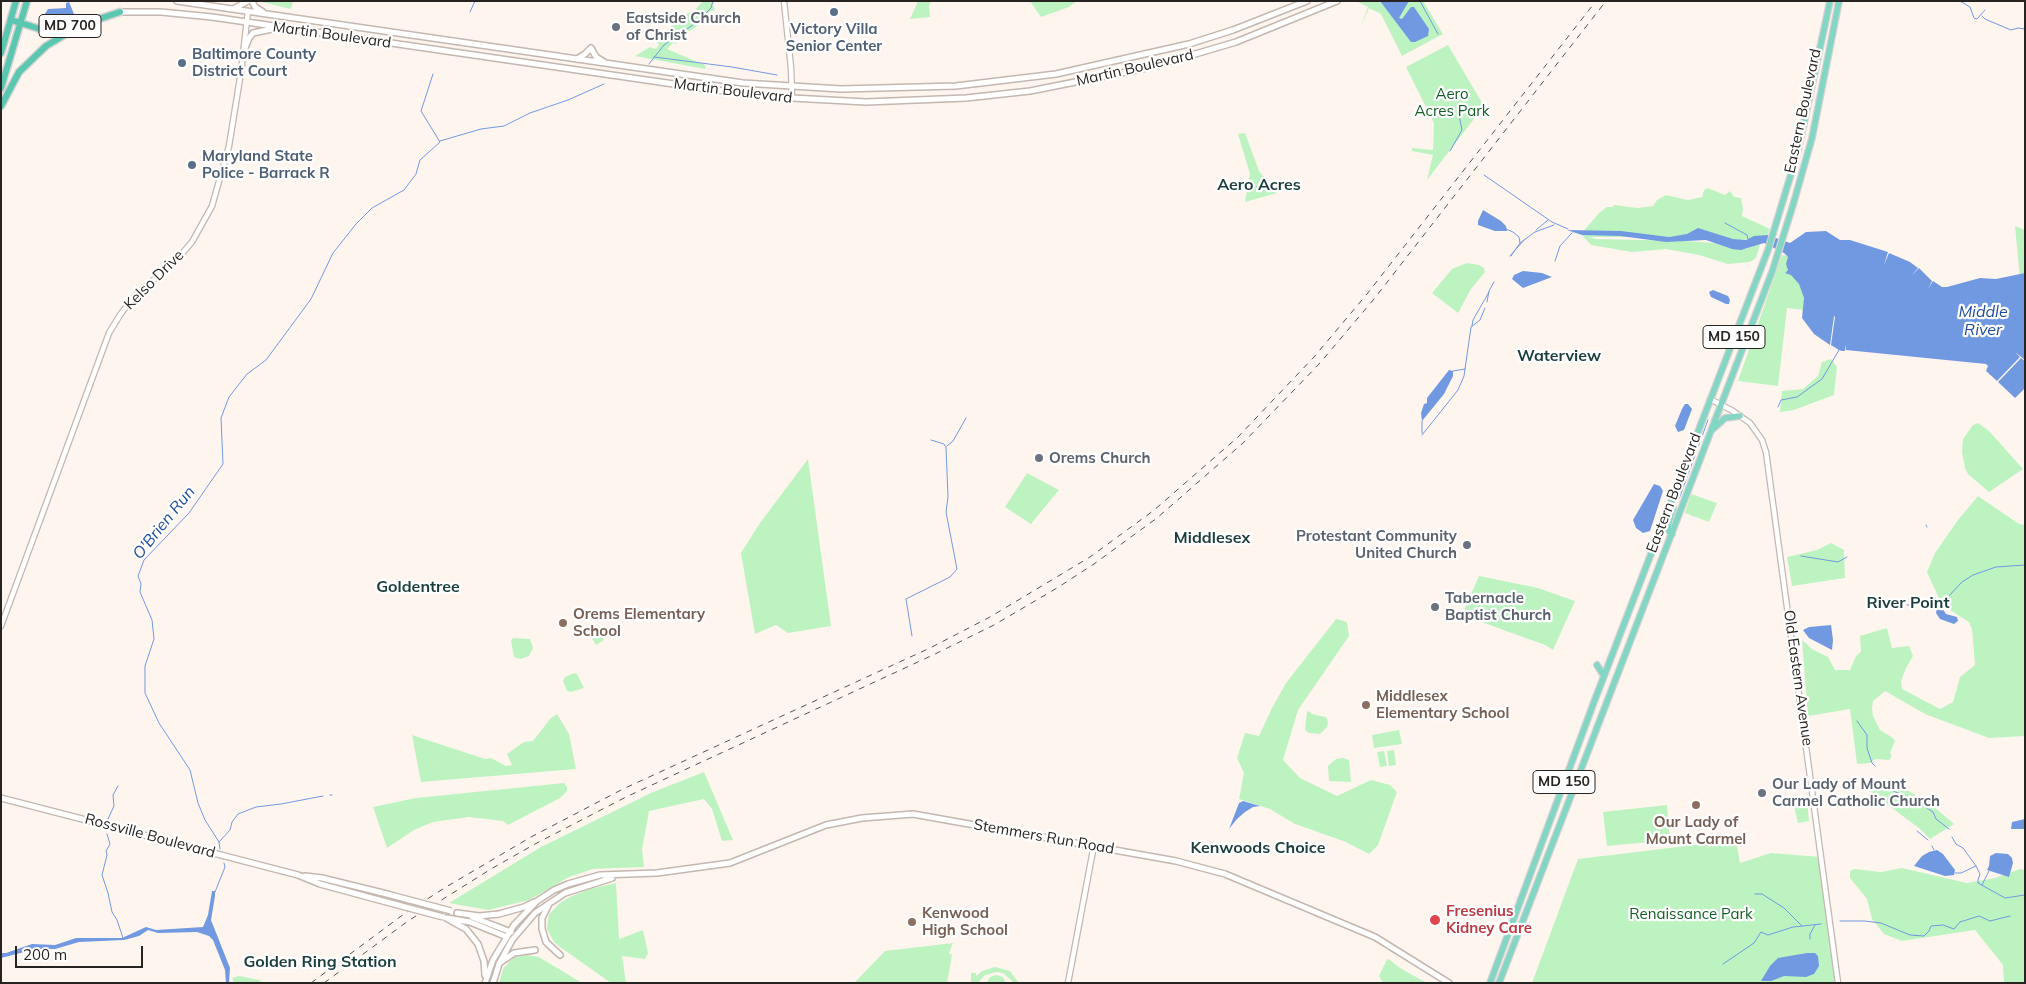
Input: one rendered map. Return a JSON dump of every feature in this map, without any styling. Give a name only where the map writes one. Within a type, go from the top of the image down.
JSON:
[{"type":"highway","points":[[1,53],[16,1]]},
{"type":"highway","points":[[1,88],[27,1]]},
{"type":"highway","points":[[1,106],[19,72],[46,46],[81,25],[120,12]]},
{"type":"highway","name":"MD 700","points":[[20,23],[40,30],[56,32],[90,18],[120,12]]},
{"type":"highway","points":[[11,20],[20,23]]},
{"type":"main road","name":"Martin Boulevard","points":[[177,1],[743,83],[841,89],[923,88],[1007,81],[1056,74],[1189,44],[1233,30],[1307,1]]},
{"type":"main road","points":[[233,9],[250,1],[257,9],[268,14]]},
{"type":"main road","name":"Martin Boulevard","points":[[120,12],[161,12],[247,22],[715,90],[792,98],[866,102],[933,100],[996,95],[1047,88],[1134,71],[1178,60],[1276,27],[1337,1]]},
{"type":"main road","name":"Eastern Boulevard","points":[[1490,983],[1604,676],[1768,250],[1798,151],[1830,1]]},
{"type":"main road","name":"Eastern Boulevard","points":[[1499,983],[1721,403],[1764,296],[1812,138],[1839,1]]},
{"type":"main road","points":[[243,53],[253,33],[279,28]]},
{"type":"main road","points":[[576,59],[591,48],[596,57],[606,64]]},
{"type":"main road","points":[[1710,433],[1725,418],[1740,416]]},
{"type":"main road","points":[[1672,534],[1668,530],[1668,525],[1676,501],[1676,489]]},
{"type":"main road","points":[[1604,676],[1597,665],[1605,666],[1610,663]]},
{"type":"main road","name":"Rossville Boulevard","points":[[1,798],[298,875],[322,878],[387,894],[454,912],[516,934]]},
{"type":"main road","name":"Stemmers Run Road","points":[[485,983],[493,960],[506,937],[524,914],[544,897],[559,888],[584,878],[600,875],[620,876],[690,870],[730,863],[826,825],[862,818],[913,814],[1183,862],[1224,874],[1375,937],[1449,983]]},
{"type":"main road","name":"Rossville Boulevard","points":[[298,875],[320,884],[444,917],[470,922],[512,940]]},
{"type":"main road","name":"Stemmers Run Road","points":[[493,983],[499,964],[512,940],[535,913],[575,888],[620,876]]},
{"type":"main road","points":[[454,912],[479,916],[500,914],[524,907],[544,897]]},
{"type":"main road","points":[[550,902],[543,914],[542,929],[546,942],[560,955]]},
{"type":"main road","points":[[444,917],[466,929],[478,944],[484,960],[485,983]]},
{"type":"main road","points":[[499,964],[514,953],[535,950]]},
{"type":"street","points":[[784,1],[792,98]]},
{"type":"street","name":"Kelso Drive","points":[[1,626],[109,334],[132,299],[179,257],[192,242],[212,206],[229,146],[248,12]]},
{"type":"street","name":"Old Eastern Avenue","points":[[1710,399],[1721,403],[1754,428],[1762,440],[1769,470],[1838,983]]},
{"type":"street","points":[[1068,983],[1094,845]]},
{"type":"green space","points":[[258,1],[293,1],[291,9]]},
{"type":"green space","points":[[703,1],[714,1],[715,10],[709,12],[696,27],[677,38],[676,45],[674,42],[667,49],[705,65],[705,69],[635,56],[650,47],[656,49],[659,45],[657,42],[664,32],[688,13],[694,11]]},
{"type":"green space","points":[[918,1],[931,1],[929,6],[930,17],[910,19]]},
{"type":"green space","points":[[1030,1],[1077,1],[1069,7],[1041,17]]},
{"type":"green space","name":"Aero Acres Park","points":[[1356,1],[1423,1],[1443,34],[1402,56],[1381,14],[1369,8],[1360,29],[1368,7]]},
{"type":"green space","name":"Aero Acres Park","points":[[1448,45],[1484,106],[1427,180],[1433,155],[1412,151],[1412,148],[1433,150],[1434,123],[1406,67]]},
{"type":"green space","points":[[1245,133],[1259,171],[1277,193],[1245,202],[1250,174],[1238,134]]},
{"type":"green space","points":[[1708,188],[1725,195],[1730,191],[1734,197],[1741,198],[1742,216],[1770,229],[1767,237],[1739,240],[1697,233],[1669,237],[1589,237],[1596,239],[1715,243],[1729,248],[1745,249],[1760,244],[1756,258],[1750,262],[1728,264],[1699,255],[1666,249],[1632,252],[1591,245],[1581,234],[1599,213],[1607,207],[1613,207],[1614,205],[1638,208],[1653,206],[1657,200],[1666,195],[1688,200],[1702,197],[1704,190]]},
{"type":"green space","points":[[2015,226],[2025,230],[2025,291],[2021,289]]},
{"type":"green space","points":[[1782,255],[1788,256],[1803,292],[1805,307],[1804,310],[1787,308],[1778,386],[1738,381]]},
{"type":"green space","points":[[1467,263],[1479,265],[1484,268],[1485,272],[1471,289],[1458,313],[1432,293],[1452,269]]},
{"type":"green space","points":[[1831,359],[1837,367],[1834,395],[1794,410],[1780,412],[1782,391],[1803,389],[1818,376],[1822,362]]},
{"type":"green space","points":[[1978,423],[1989,431],[2023,469],[1989,492],[1968,474],[1962,452],[1963,439],[1973,425]]},
{"type":"green space","points":[[808,459],[831,626],[788,633],[776,625],[755,634],[741,553],[760,523]]},
{"type":"green space","points":[[1027,473],[1059,490],[1031,524],[1005,507]]},
{"type":"green space","points":[[1691,494],[1717,503],[1709,522],[1685,513]]},
{"type":"green space","points":[[1978,496],[2019,524],[2025,525],[2025,736],[1989,738],[1925,714],[1885,691],[1873,701],[1872,709],[1873,716],[1880,730],[1895,741],[1890,753],[1892,756],[1889,760],[1876,759],[1870,763],[1857,764],[1850,709],[1808,716],[1802,640],[1812,649],[1828,657],[1835,670],[1850,670],[1856,656],[1861,652],[1860,636],[1887,628],[1892,648],[1909,646],[1913,656],[1901,681],[1902,689],[1940,709],[1953,702],[1960,677],[1975,665],[1972,629],[1969,622],[1942,605],[1927,572],[1935,553],[1958,520]]},
{"type":"green space","points":[[1831,543],[1844,550],[1845,578],[1792,586],[1787,557],[1817,550]]},
{"type":"green space","points":[[1479,576],[1538,588],[1575,601],[1553,650],[1545,645],[1462,615]]},
{"type":"green space","points":[[1336,619],[1347,622],[1349,636],[1298,710],[1283,760],[1300,778],[1337,796],[1371,780],[1390,785],[1397,792],[1378,845],[1369,854],[1346,842],[1295,824],[1270,809],[1239,799],[1244,773],[1237,758],[1245,733],[1259,736],[1286,683]]},
{"type":"green space","points":[[597,628],[604,640],[596,645],[589,633]]},
{"type":"green space","points":[[513,638],[530,639],[533,648],[529,656],[521,659],[514,657],[511,641]]},
{"type":"green space","points":[[574,673],[577,674],[584,688],[571,692],[567,691],[563,681],[565,677]]},
{"type":"green space","points":[[1309,711],[1312,714],[1326,717],[1327,727],[1320,734],[1309,733],[1305,730],[1307,712]]},
{"type":"green space","points":[[557,714],[569,734],[576,769],[421,782],[412,735],[485,759],[491,758],[506,766],[512,765],[507,754],[524,742],[533,741],[550,719]]},
{"type":"green space","points":[[1399,730],[1402,744],[1374,748],[1372,735]]},
{"type":"green space","points":[[1394,750],[1396,765],[1389,766],[1387,751]]},
{"type":"green space","points":[[1384,751],[1387,766],[1380,767],[1377,752]]},
{"type":"green space","points":[[1343,758],[1349,760],[1351,782],[1329,781],[1328,766],[1336,759]]},
{"type":"green space","points":[[704,772],[733,840],[722,841],[712,809],[704,799],[649,811],[642,850],[644,867],[593,869],[569,877],[529,900],[488,910],[449,903],[541,847],[653,792]]},
{"type":"green space","points":[[1868,780],[1902,787],[1933,806],[1954,824],[1930,839],[1920,829],[1859,783]]},
{"type":"green space","points":[[564,783],[567,791],[560,798],[508,825],[503,821],[469,817],[433,822],[414,830],[387,848],[373,807],[416,798]]},
{"type":"green space","points":[[1807,800],[1809,821],[1798,823],[1793,802]]},
{"type":"green space","points":[[1667,805],[1670,840],[1607,846],[1603,812]]},
{"type":"green space","name":"Renaissance Park","points":[[1736,840],[1740,863],[1771,853],[1821,857],[1838,983],[1532,983],[1578,859]]},
{"type":"green space","points":[[1902,868],[1967,883],[1995,878],[2020,869],[2025,870],[2025,983],[2004,983],[2003,965],[1975,930],[1902,941],[1884,934],[1872,919],[1867,899],[1850,878],[1850,871],[1854,869],[1881,872]]},
{"type":"green space","points":[[616,883],[619,939],[643,930],[648,953],[645,959],[622,956],[626,983],[611,983],[554,942],[547,929],[549,914],[560,903],[590,889]]},
{"type":"green space","points":[[953,943],[949,953],[952,955],[947,983],[854,983],[885,951]]},
{"type":"green space","points":[[527,955],[539,957],[582,983],[499,983],[503,969],[509,962],[515,957]]},
{"type":"green space","points":[[1387,959],[1427,983],[1383,983],[1379,976]]},
{"type":"green space","points":[[995,967],[1010,971],[1019,983],[1014,983],[1003,973],[996,972],[985,975],[978,983],[971,983],[971,973],[976,973],[976,976],[982,971]]},
{"type":"green space","points":[[996,975],[1003,977],[1006,983],[987,983],[990,977]]},
{"type":"green space","points":[[239,976],[259,980],[263,983],[234,983],[232,978]]},
{"type":"water","points":[[1380,1],[1409,1],[1399,18],[1402,19],[1411,7],[1414,7],[1429,29],[1428,36],[1411,42]]},
{"type":"water","points":[[69,2],[74,14],[71,18],[47,19],[43,17],[48,9],[66,8],[66,3]]},
{"type":"water","points":[[1483,210],[1501,221],[1506,226],[1507,231],[1495,231],[1478,225]]},
{"type":"water","name":"Middle River","points":[[1698,228],[1733,239],[1746,240],[1754,236],[1767,235],[1790,243],[1806,232],[1826,231],[1840,240],[1850,240],[1888,252],[1884,265],[1889,253],[1910,262],[1918,268],[1912,275],[1919,268],[1932,281],[1928,289],[1933,281],[1942,287],[1947,287],[1980,278],[1996,279],[2025,273],[2025,360],[2015,352],[2020,357],[1997,381],[1986,371],[1988,366],[1986,364],[1846,350],[1846,344],[1845,351],[1842,351],[1831,345],[1835,317],[1830,345],[1814,334],[1802,318],[1804,298],[1799,284],[1791,275],[1785,273],[1788,270],[1786,264],[1788,257],[1764,243],[1741,250],[1732,249],[1706,240],[1666,242],[1620,236],[1582,235],[1567,230],[1621,231],[1669,237],[1687,234]]},
{"type":"water","points":[[1523,271],[1542,273],[1552,277],[1523,288],[1512,279],[1514,275]]},
{"type":"water","points":[[1713,290],[1728,296],[1729,304],[1711,297],[1709,292]]},
{"type":"water","name":"Middle River","points":[[2021,358],[2025,361],[2025,388],[2015,398],[1998,382]]},
{"type":"water","points":[[1449,370],[1453,371],[1453,376],[1444,394],[1422,421],[1421,413],[1424,404],[1427,403],[1427,398]]},
{"type":"water","points":[[1685,404],[1688,404],[1692,409],[1684,430],[1678,432],[1675,426]]},
{"type":"water","points":[[1654,484],[1660,486],[1663,491],[1650,531],[1643,533],[1636,528],[1633,520]]},
{"type":"water","points":[[1937,608],[1942,608],[1946,614],[1957,617],[1958,621],[1954,624],[1940,619],[1936,613]]},
{"type":"water","points":[[1831,625],[1832,650],[1809,638],[1803,630],[1809,627]]},
{"type":"water","points":[[1243,801],[1260,806],[1253,807],[1245,812],[1229,829],[1239,803]]},
{"type":"water","points":[[2025,819],[2025,829],[2011,829],[2012,822]]},
{"type":"water","points":[[1937,850],[1943,854],[1955,870],[1954,875],[1945,876],[1914,866],[1922,856]]},
{"type":"water","points":[[1996,853],[2008,854],[2012,858],[2013,863],[2009,877],[1987,870],[1990,856]]},
{"type":"water","points":[[212,891],[215,891],[215,896],[211,920],[230,968],[229,983],[226,983],[225,970],[213,940],[209,936],[197,932],[158,933],[148,930],[139,936],[124,940],[79,942],[55,949],[36,949],[1,958],[1,953],[32,944],[55,945],[76,938],[122,938],[146,927],[156,930],[203,927],[208,915]]},
{"type":"water","points":[[1815,953],[1818,956],[1819,966],[1814,974],[1806,977],[1784,976],[1771,981],[1761,981],[1770,966],[1778,958]]},
{"type":"pier","points":[[1846,352],[1986,365],[1984,367]]},
{"type":"waterway","name":"O'Brien Run","points":[[470,12],[475,1]]},
{"type":"waterway","points":[[649,64],[664,45],[697,22],[711,8],[713,1]]},
{"type":"waterway","name":"Middle River","points":[[1420,1],[1438,34]]},
{"type":"waterway","points":[[1960,1],[1970,7],[1974,18],[1977,19],[1985,10]]},
{"type":"waterway","points":[[1982,16],[2011,30],[2025,29]]},
{"type":"waterway","points":[[654,57],[777,75]]},
{"type":"waterway","name":"O'Brien Run","points":[[220,849],[219,842],[205,820],[198,803],[190,770],[159,723],[145,693],[145,666],[154,639],[152,620],[140,592],[141,584],[138,576],[144,560],[189,513],[223,464],[221,418],[229,397],[247,374],[266,360],[311,299],[333,253],[356,224],[372,208],[404,190],[416,174],[420,160],[440,142],[421,111],[433,74]]},
{"type":"waterway","points":[[440,141],[481,129],[504,126],[530,113],[568,100],[604,84]]},
{"type":"waterway","name":"Middle River","points":[[1450,151],[1462,130],[1458,110]]},
{"type":"waterway","name":"Middle River","points":[[1484,175],[1552,222],[1568,229]]},
{"type":"waterway","points":[[1536,230],[1548,220]]},
{"type":"waterway","points":[[1725,223],[1747,235],[1748,239]]},
{"type":"waterway","points":[[1511,256],[1520,243],[1535,232],[1554,225]]},
{"type":"waterway","points":[[1506,229],[1519,237],[1520,243]]},
{"type":"waterway","points":[[1555,261],[1560,246],[1572,233]]},
{"type":"waterway","points":[[1510,256],[1525,239]]},
{"type":"waterway","points":[[1487,302],[1489,291],[1494,282]]},
{"type":"waterway","points":[[1472,326],[1473,320],[1489,292]]},
{"type":"waterway","points":[[1422,435],[1458,390],[1464,376],[1471,327],[1480,320],[1485,308]]},
{"type":"waterway","points":[[1778,407],[1781,400],[1797,397],[1822,379],[1839,350]]},
{"type":"waterway","points":[[1453,371],[1465,369]]},
{"type":"waterway","points":[[947,446],[953,441],[966,418]]},
{"type":"waterway","points":[[1679,499],[1708,420]]},
{"type":"waterway","points":[[1422,421],[1422,433]]},
{"type":"waterway","points":[[912,636],[906,599],[950,577],[957,569],[946,512],[948,497],[946,447],[944,444],[931,440]]},
{"type":"waterway","points":[[1801,556],[1838,562],[1847,557]]},
{"type":"waterway","points":[[1947,598],[1962,582],[1973,575],[1996,567],[2025,565]]},
{"type":"waterway","points":[[1907,605],[1921,604]]},
{"type":"waterway","points":[[1857,721],[1867,735],[1867,748],[1872,763],[1875,766]]},
{"type":"waterway","points":[[1884,783],[1893,791],[1915,800],[1933,812],[1936,819],[1949,829]]},
{"type":"waterway","points":[[108,819],[114,806],[113,795],[118,786]]},
{"type":"waterway","points":[[219,842],[230,830],[232,822],[238,814],[256,807],[323,796]]},
{"type":"waterway","points":[[1917,831],[1928,840]]},
{"type":"waterway","points":[[107,834],[110,844],[106,851],[107,855],[102,875],[112,912],[123,938]]},
{"type":"waterway","points":[[1952,837],[1976,866],[1980,874],[1978,883],[2005,898],[2025,895]]},
{"type":"waterway","points":[[1932,846],[1934,850]]},
{"type":"waterway","name":"O'Brien Run","points":[[215,892],[225,867],[224,863]]},
{"type":"waterway","points":[[1955,873],[1961,873],[1976,866]]},
{"type":"waterway","points":[[1982,885],[1989,871]]},
{"type":"waterway","points":[[1755,894],[1762,894],[1784,908],[1802,926]]},
{"type":"waterway","points":[[1840,921],[1881,923],[1910,935],[1924,936],[1931,926],[1943,925],[1954,929],[1960,922],[1979,916],[1990,921],[2010,916]]},
{"type":"waterway","points":[[1723,964],[1754,943],[1761,932],[1768,935],[1793,927],[1821,924]]},
{"type":"waterway","points":[[1810,939],[1810,934],[1815,925]]},
{"type":"railway","points":[[311,983],[404,914],[531,837],[623,789],[930,648],[990,617],[1090,557],[1153,511],[1238,437],[1314,357],[1367,294],[1596,1]]},
{"type":"railway","points":[[324,983],[408,921],[535,844],[626,797],[994,625],[1094,564],[1157,518],[1243,443],[1320,363],[1374,299],[1606,1]]},
{"type":"place","name":"Victory Villa Senior Center","points":[[834,12]]},
{"type":"place","name":"Eastside Church of Christ","points":[[616,27]]},
{"type":"place","name":"Baltimore County District Court","points":[[182,63]]},
{"type":"place","name":"Maryland State Police - Barrack R","points":[[192,165]]},
{"type":"place","name":"Orems Church","points":[[1039,458]]},
{"type":"place","name":"Protestant Community United Church","points":[[1467,545]]},
{"type":"place","name":"Tabernacle Baptist Church","points":[[1435,607]]},
{"type":"place","name":"Orems Elementary School","points":[[563,623]]},
{"type":"place","name":"Middlesex Elementary School","points":[[1366,705]]},
{"type":"place","name":"Our Lady of Mount Carmel Catholic Church","points":[[1762,793]]},
{"type":"place","name":"Our Lady of Mount Carmel","points":[[1696,805]]},
{"type":"place","name":"Fresenius Kidney Care","points":[[1435,920]]},
{"type":"place","name":"Kenwood High School","points":[[912,922]]},
{"type":"district","name":"Aero Acres","points":[[1259,185]]},
{"type":"district","name":"Waterview","points":[[1559,356]]},
{"type":"district","name":"Middlesex","points":[[1212,538]]},
{"type":"district","name":"Goldentree","points":[[418,587]]},
{"type":"district","name":"River Point","points":[[1908,603]]},
{"type":"district","name":"Kenwoods Choice","points":[[1258,848]]},
{"type":"district","name":"Golden Ring Station","points":[[320,962]]}]
